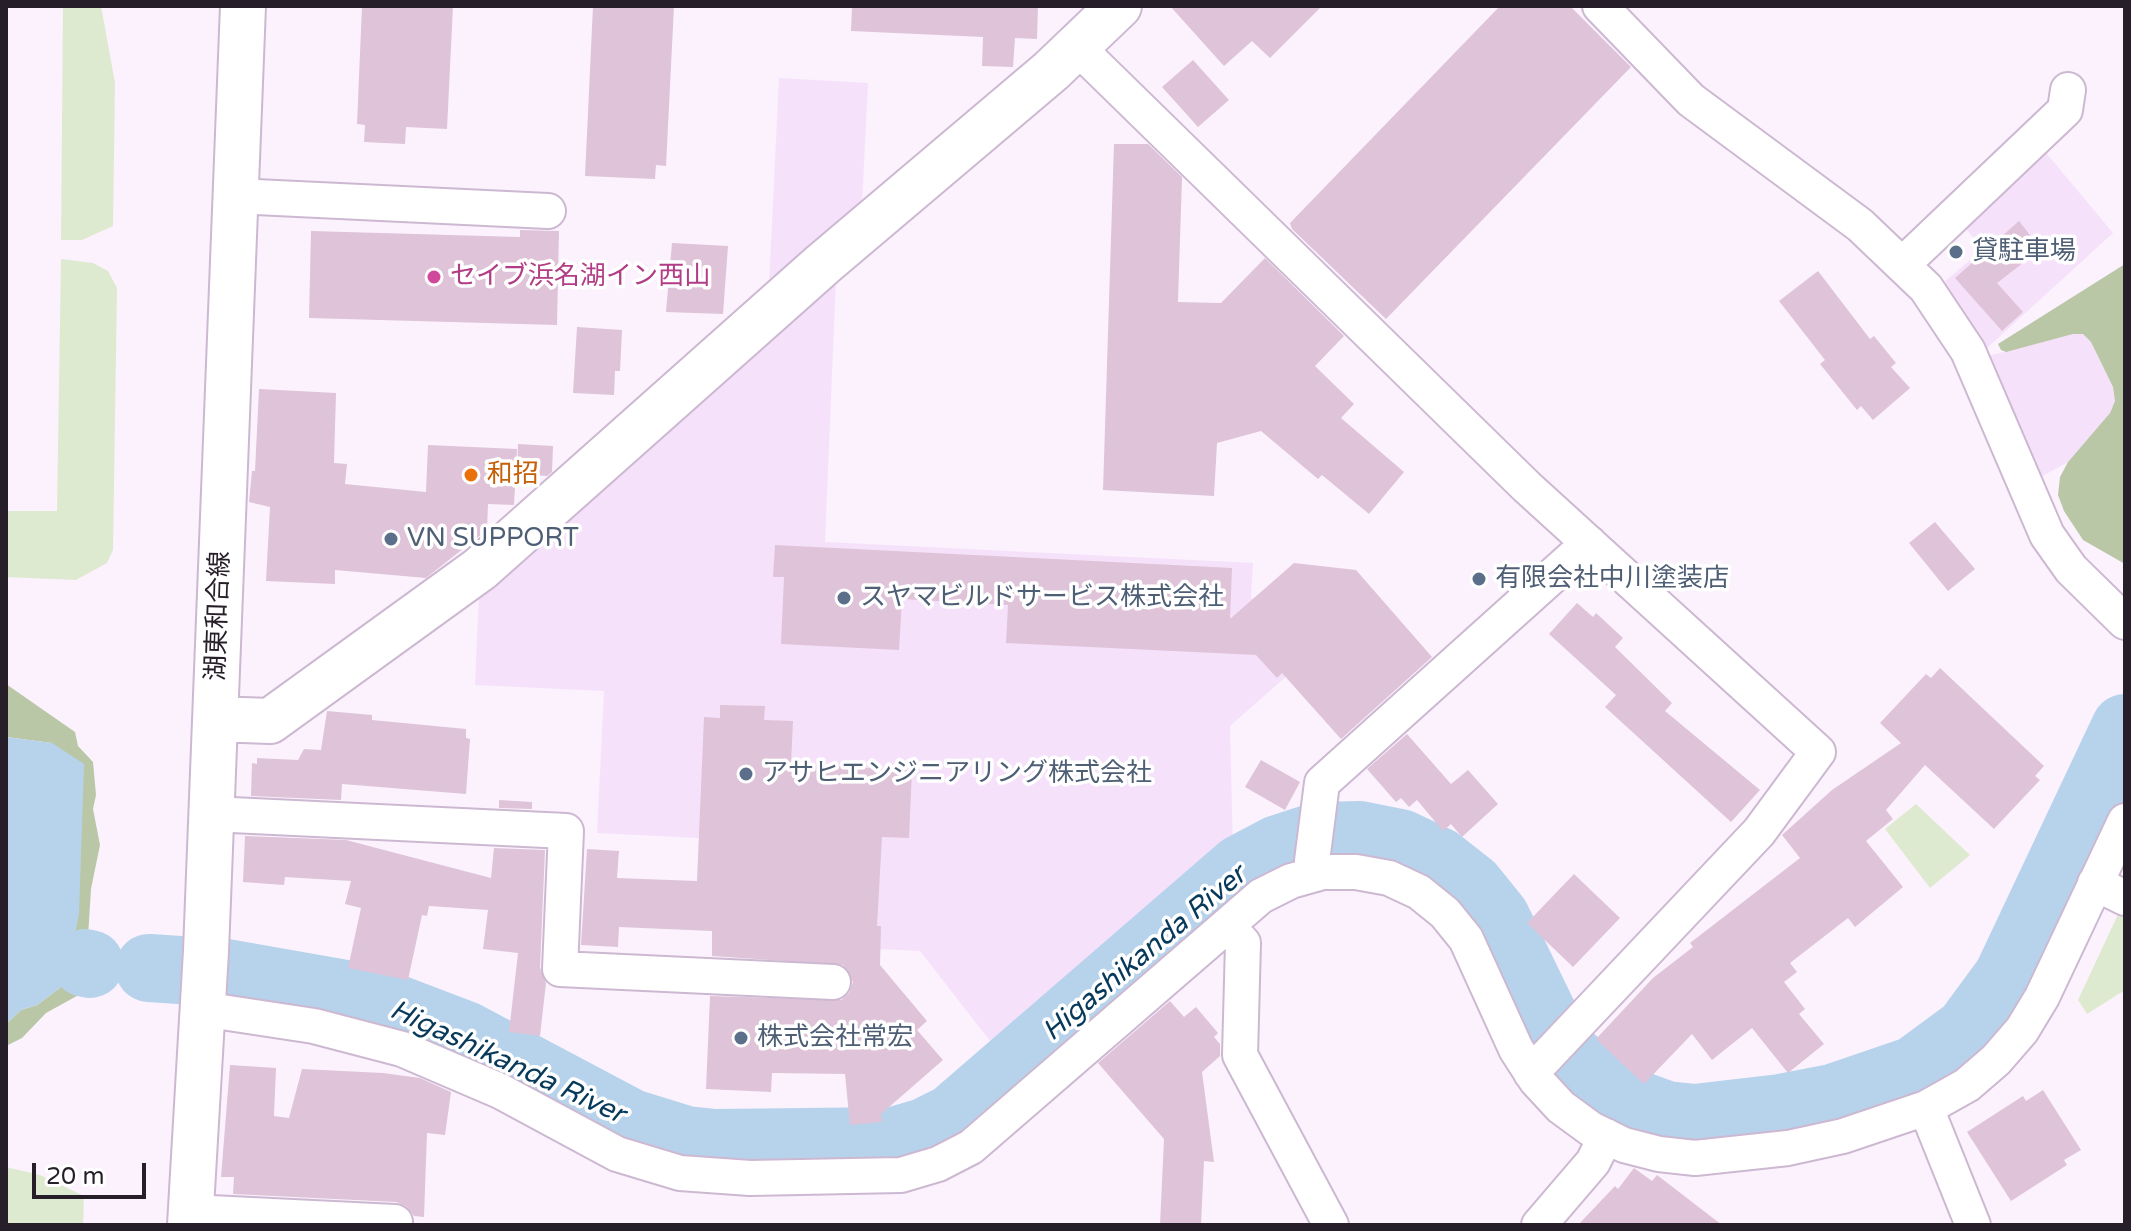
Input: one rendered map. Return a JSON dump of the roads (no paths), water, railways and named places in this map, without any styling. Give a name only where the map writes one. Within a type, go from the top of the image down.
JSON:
[{"type":"main road","name":"湖東和合線","points":[[190,1219],[206,951],[243,6]]},
{"type":"main road","points":[[215,719],[270,721],[480,569],[823,264],[1077,47],[1119,6]]},
{"type":"street","points":[[1600,6],[1691,100],[1860,225],[1903,264],[1949,318],[1968,351],[2047,535],[2071,569],[2125,622]]},
{"type":"street","points":[[1077,47],[1527,487],[1818,752],[1759,832],[1535,1069]]},
{"type":"street","points":[[1903,264],[2065,110],[2068,90]]},
{"type":"street","points":[[235,196],[548,211]]},
{"type":"street","points":[[1314,867],[1322,783],[1589,543]]},
{"type":"street","points":[[211,814],[566,831],[560,969],[833,982]]},
{"type":"street","points":[[202,1004],[314,1026],[402,1049],[500,1091],[588,1139],[648,1165],[713,1177],[901,1175],[938,1164],[971,1147],[1261,896],[1314,867],[1389,878],[1419,892],[1445,913],[1466,939],[1516,1049],[1535,1069],[1561,1107],[1606,1136],[1659,1154],[1695,1158],[1788,1148],[1829,1139],[1926,1108],[1967,1085],[1996,1060],[2022,1030],[2110,891],[2125,821]]},
{"type":"street","points":[[1227,926],[1243,943],[1240,1055],[1331,1225]]},
{"type":"street","points":[[1926,1108],[1973,1225]]},
{"type":"street","points":[[1539,1225],[1593,1162],[1606,1136]]},
{"type":"street","points":[[190,1219],[395,1222]]},
{"type":"water","points":[[6,737],[52,743],[84,764],[79,914],[76,929],[66,936],[67,945],[85,948],[86,983],[61,987],[37,1005],[21,1010],[6,1024]]},
{"type":"waterway","name":"Higashikanda River","points":[[149,968],[226,973],[368,998],[465,1035],[631,1123],[686,1140],[715,1143],[894,1141],[925,1132],[953,1118],[1242,868],[1278,849],[1318,836],[1360,835],[1400,843],[1438,861],[1471,887],[1496,918],[1551,1031],[1568,1056],[1611,1095],[1666,1115],[1695,1118],[1781,1108],[1833,1098],[1915,1070],[1968,1031],[2007,978],[2125,728]]},
{"type":"waterway","points":[[85,963],[90,964]]},
{"type":"place","name":"貸駐車場","points":[[1956,252]]},
{"type":"place","name":"セイブ浜名湖イン西山","points":[[434,277]]},
{"type":"place","name":"和招","points":[[471,475]]},
{"type":"place","name":"VN SUPPORT","points":[[391,539]]},
{"type":"place","name":"有限会社中川塗装店","points":[[1479,579]]},
{"type":"place","name":"スヤマビルドサービス株式会社","points":[[844,598]]},
{"type":"place","name":"アサヒエンジニアリング株式会社","points":[[746,774]]},
{"type":"place","name":"株式会社常宏","points":[[741,1038]]}]
